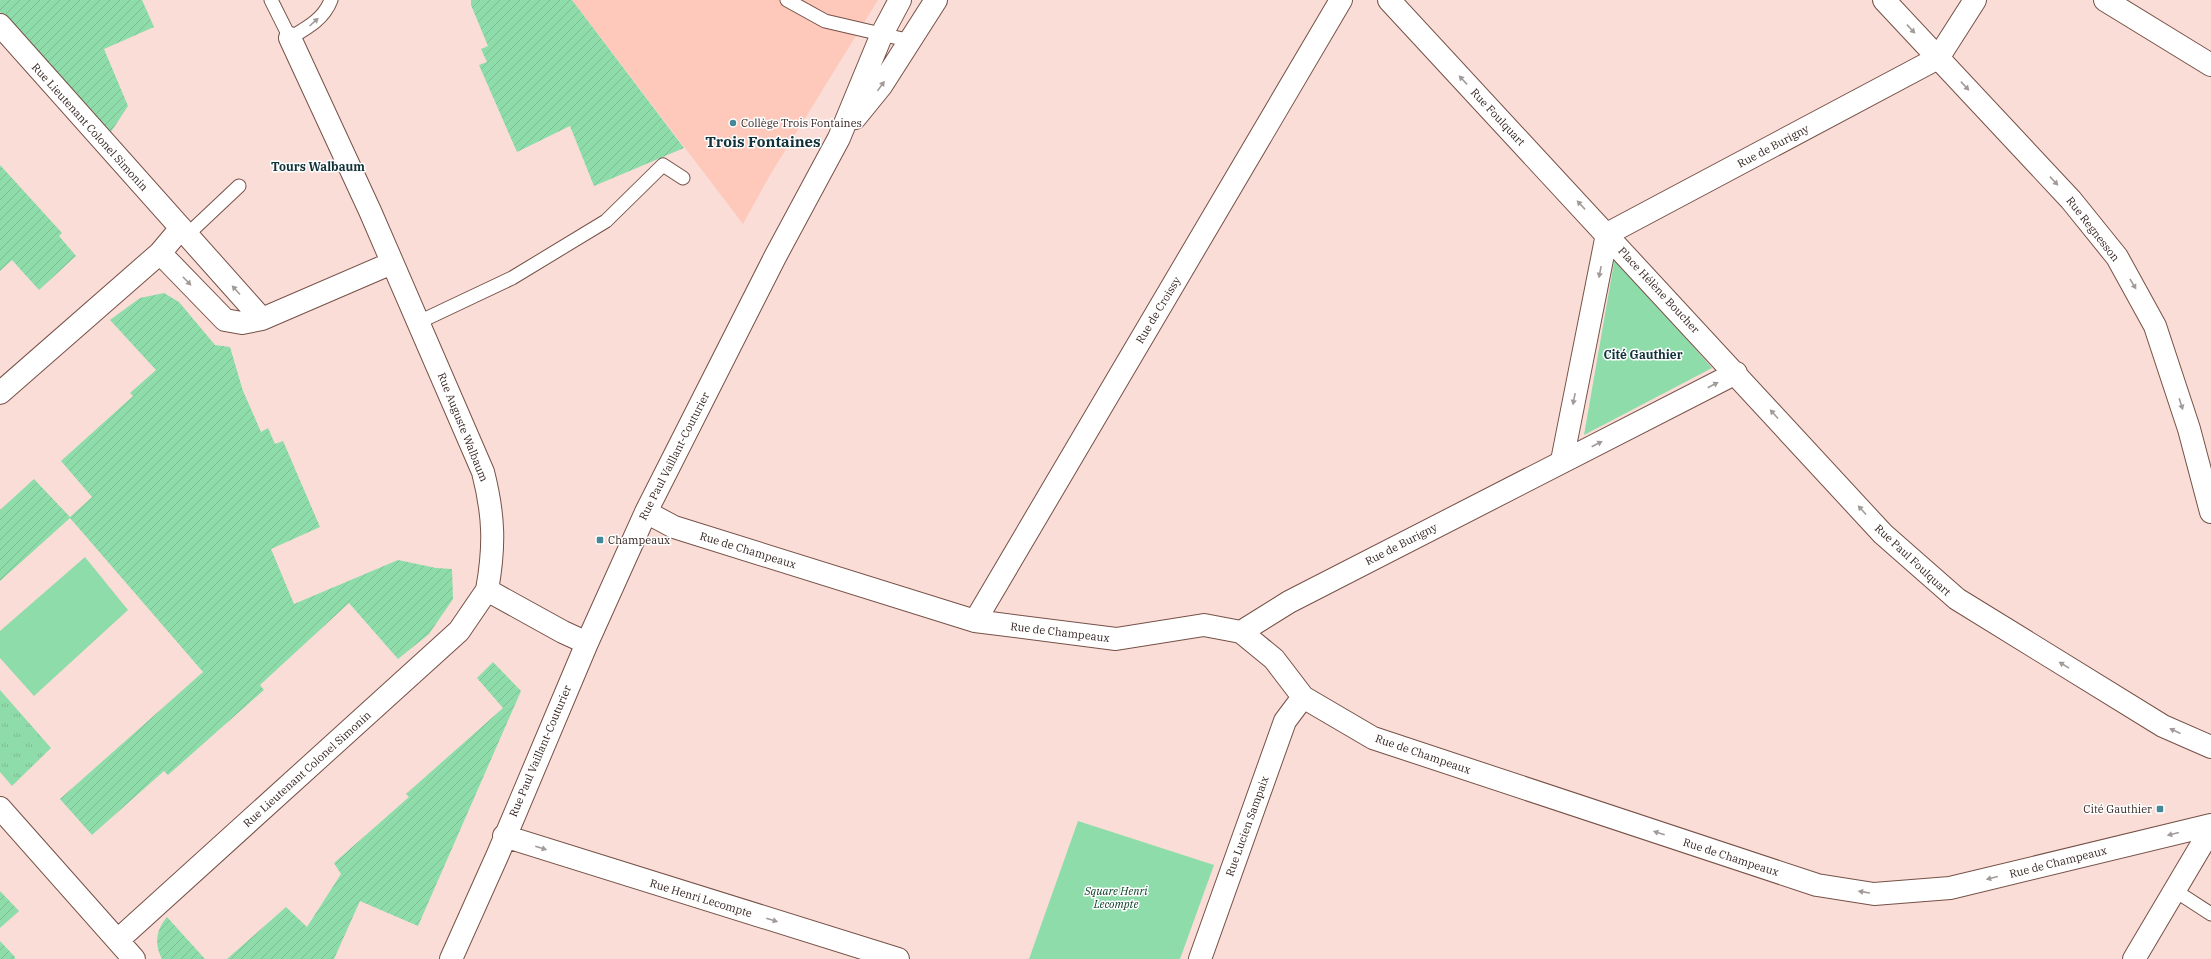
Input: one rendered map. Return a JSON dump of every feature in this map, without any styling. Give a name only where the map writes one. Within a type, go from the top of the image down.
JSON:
[{"type":"street","name":"Rue Paul Vaillant-Couturier","points":[[450,959],[498,854],[504,836],[587,643],[646,512],[775,256],[839,138],[882,34],[900,0]]},
{"type":"street","name":"Rue Paul Vaillant-Couturier","points":[[839,138],[881,86],[936,0]]},
{"type":"street","name":"Rue de Croissy","points":[[975,621],[1341,0]]},
{"type":"street","name":"Rue Foulquart","points":[[1389,0],[1607,234]]},
{"type":"street","name":"Rue Regnesson","points":[[1884,0],[2072,200],[2121,263],[2155,326],[2189,429],[2211,512]]},
{"type":"street","points":[[1938,58],[1975,0]]},
{"type":"street","points":[[2105,0],[2211,65]]},
{"type":"street","name":"Rue Lieutenant Colonel Simonin","points":[[0,26],[262,319]]},
{"type":"street","name":"Rue Auguste Walbaum","points":[[290,38],[370,211],[483,472],[490,499],[493,526],[493,558],[487,590]]},
{"type":"street","name":"Rue de Burigny","points":[[1607,234],[1938,58]]},
{"type":"street","points":[[0,393],[184,232]]},
{"type":"street","name":"Place Hélène Boucher","points":[[1607,234],[1736,373]]},
{"type":"street","name":"Place Hélène Boucher","points":[[1562,461],[1607,234]]},
{"type":"street","points":[[160,253],[225,320],[242,323],[262,319],[392,263]]},
{"type":"street","points":[[1562,461],[1736,373]]},
{"type":"street","name":"Rue Paul Foulquart","points":[[1736,373],[1883,534],[1930,578],[1957,599],[2163,726],[2211,747]]},
{"type":"street","name":"Rue de Burigny","points":[[1241,632],[1289,602],[1562,461]]},
{"type":"street","name":"Rue de Champeaux","points":[[646,512],[674,527],[975,621],[1116,639],[1204,625],[1241,632],[1274,659],[1303,697],[1373,738],[1817,885],[1874,894],[1950,888],[2211,825]]},
{"type":"street","points":[[487,590],[563,632],[587,643]]},
{"type":"street","name":"Rue Lieutenant Colonel Simonin","points":[[118,940],[459,631],[487,590]]},
{"type":"street","name":"Rue Lucien Sampaix","points":[[1200,959],[1285,721],[1303,697]]},
{"type":"street","points":[[0,808],[134,959]]},
{"type":"street","points":[[2134,959],[2211,828]]},
{"type":"street","name":"Rue Henri Lecompte","points":[[504,836],[898,959]]},
{"type":"lane","name":"Rue Auguste Walbaum","points":[[271,0],[290,38]]},
{"type":"lane","points":[[290,38],[312,25],[328,9],[331,0]]},
{"type":"lane","points":[[787,0],[825,21],[911,41]]},
{"type":"lane","points":[[419,322],[512,278],[606,221],[663,165],[683,178]]},
{"type":"lane","points":[[184,232],[239,186]]},
{"type":"lane","points":[[2174,890],[2211,914]]},
{"type":"shaded area","name":"Collège Trois Fontaines","points":[[572,0],[878,0],[770,175],[743,224]]},
{"type":"green space","points":[[0,0],[142,0],[154,27],[104,49],[128,106],[109,135],[0,12]]},
{"type":"green space","points":[[471,0],[572,0],[684,148],[594,186],[570,126],[517,152],[479,65],[487,62],[481,49],[488,46],[471,5]]},
{"type":"green space","points":[[0,165],[62,233],[59,236],[76,256],[39,290],[12,260],[0,271]]},
{"type":"green space","points":[[1615,257],[1712,368],[1584,435]]},
{"type":"green space","points":[[164,293],[179,302],[215,345],[230,347],[243,391],[261,432],[268,428],[275,444],[283,441],[320,527],[271,549],[294,604],[398,560],[436,568],[452,569],[453,599],[429,634],[398,659],[349,603],[260,685],[264,690],[168,775],[164,771],[92,835],[60,799],[203,672],[70,518],[0,581],[0,510],[34,479],[70,517],[92,497],[61,461],[133,396],[130,393],[156,370],[110,320],[140,298]]},
{"type":"green space","points":[[85,557],[128,610],[34,696],[0,658],[0,631]]},
{"type":"green space","points":[[493,662],[521,691],[418,926],[360,901],[334,959],[227,959],[286,907],[307,927],[341,874],[334,863],[409,797],[406,794],[503,708],[477,678]]},
{"type":"green space","points":[[0,690],[51,748],[12,786],[0,772]]},
{"type":"green space","name":"Square Henri Lecompte","points":[[1078,821],[1214,865],[1180,959],[1029,959]]},
{"type":"green space","points":[[0,891],[19,911],[0,928]]},
{"type":"green space","points":[[167,917],[205,959],[162,959],[159,953],[157,937],[160,927]]},
{"type":"green space","points":[[0,941],[15,957],[15,959],[0,959]]},
{"type":"place","name":"Collège Trois Fontaines","points":[[733,123]]},
{"type":"place","name":"Champeaux","points":[[600,540]]},
{"type":"place","name":"Cité Gauthier","points":[[2160,809]]},
{"type":"district","name":"Trois Fontaines","points":[[763,142]]},
{"type":"district","name":"Tours Walbaum","points":[[318,167]]},
{"type":"district","name":"Cité Gauthier","points":[[1643,355]]}]
